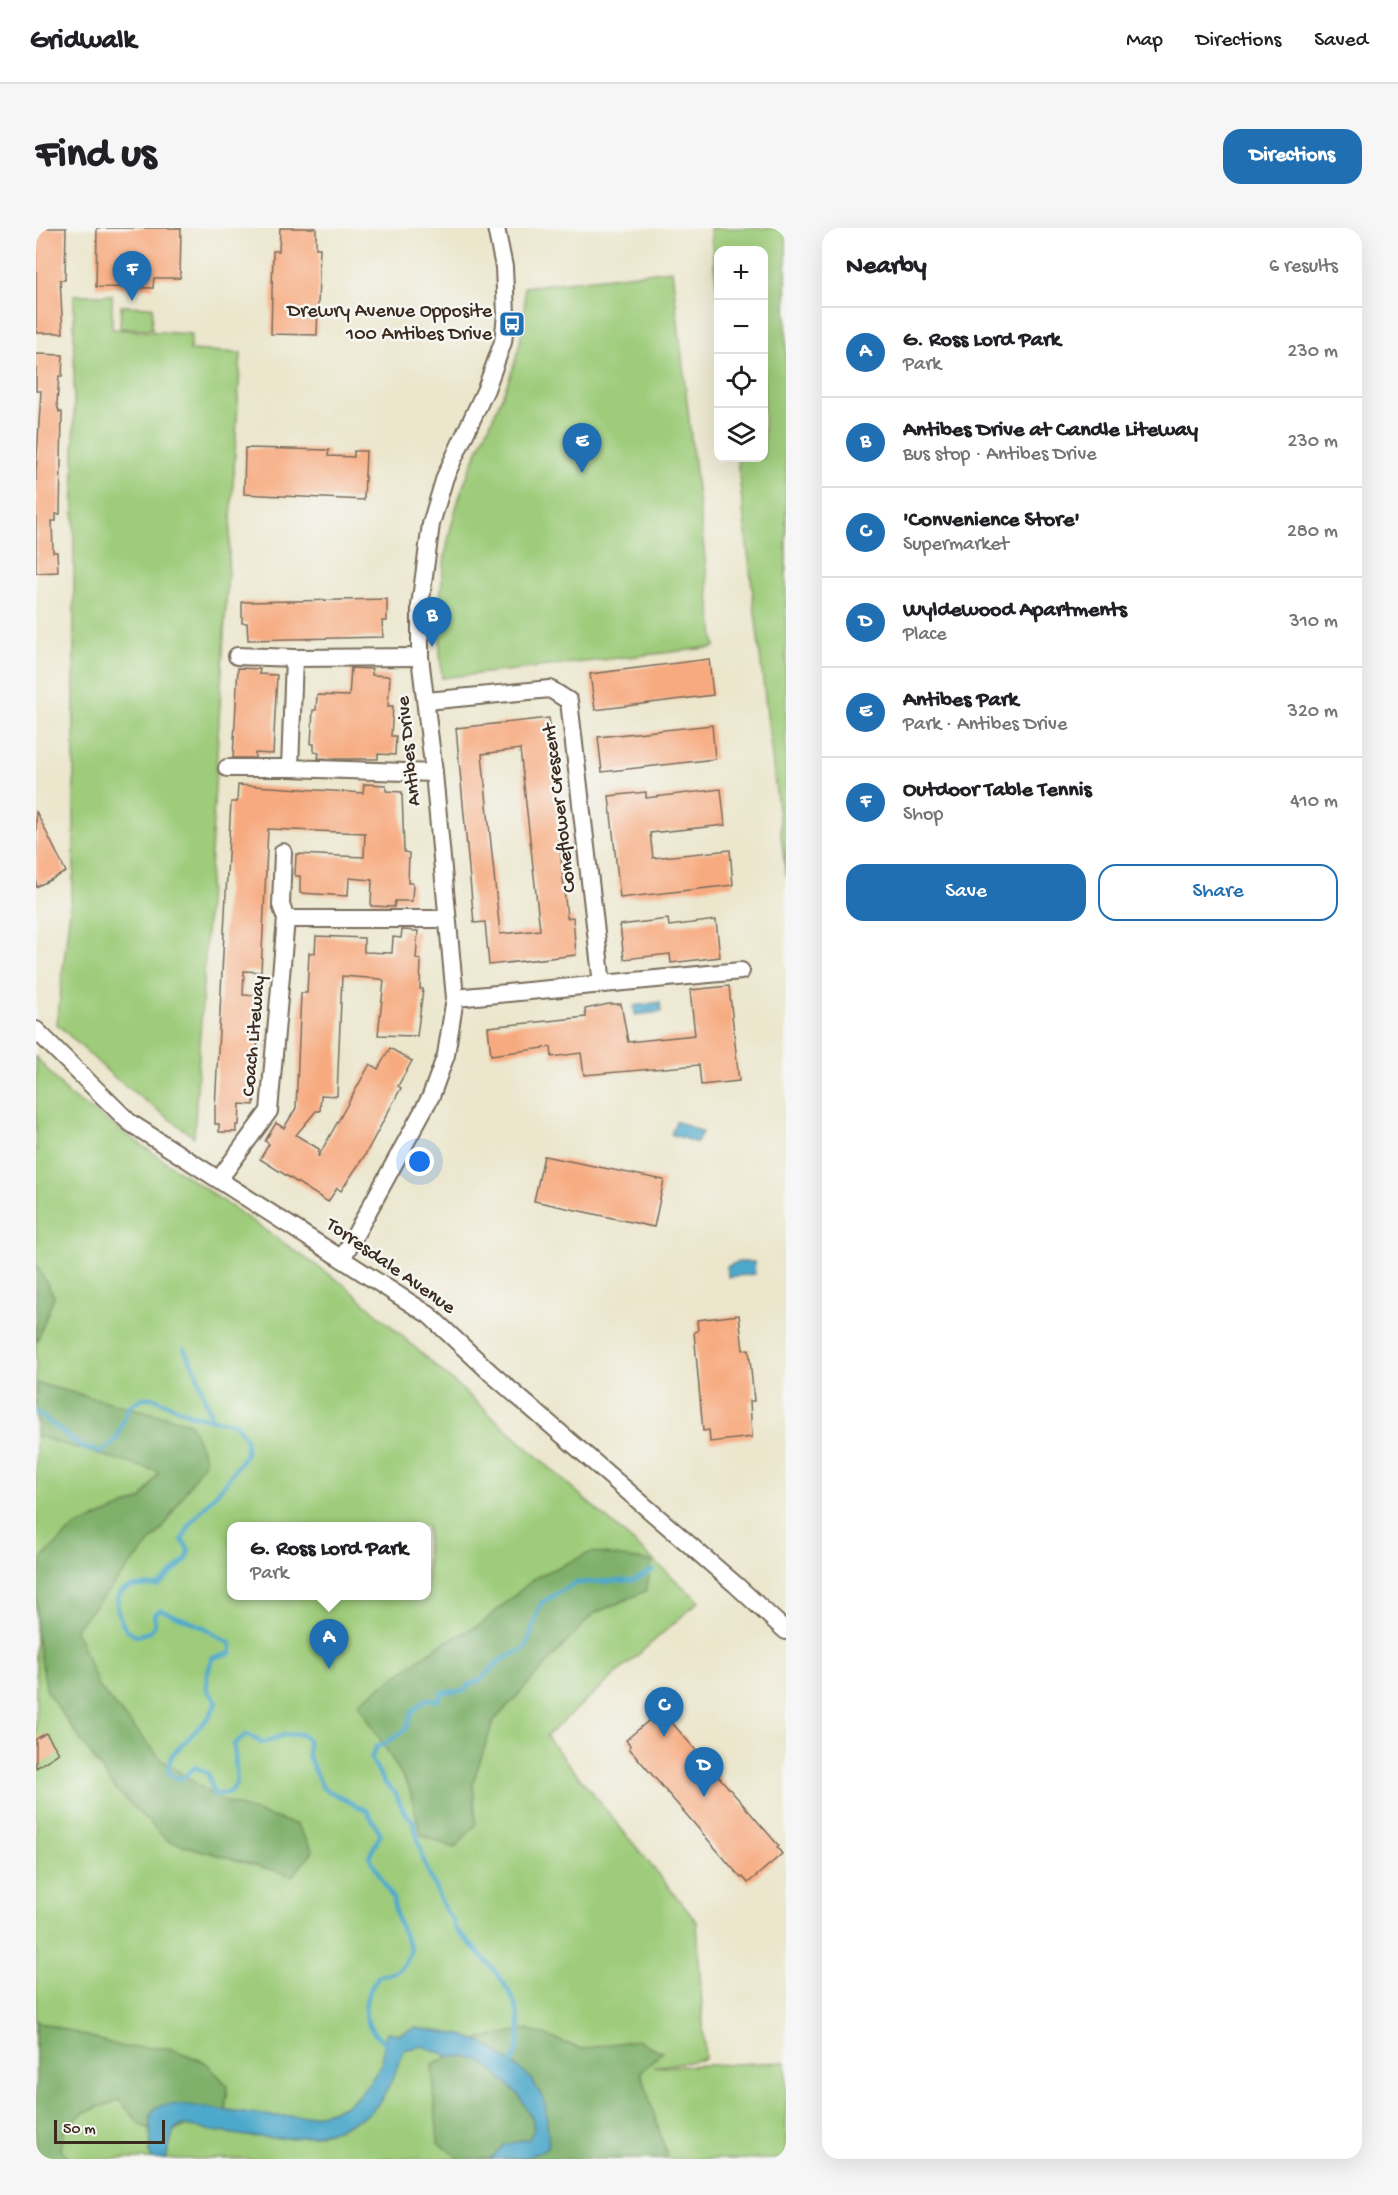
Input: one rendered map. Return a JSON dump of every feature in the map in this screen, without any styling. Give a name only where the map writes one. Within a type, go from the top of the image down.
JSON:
[{"type":"street","name":"Antibes Drive","points":[[342,1259],[431,1096],[446,1055],[454,998],[427,701],[420,657],[424,564],[431,524],[445,477],[486,389],[503,342],[506,315],[504,267],[496,228]]},
{"type":"street","points":[[237,656],[420,657]]},
{"type":"street","points":[[290,768],[294,658]]},
{"type":"street","name":"Coneflower Crescent","points":[[427,701],[550,689],[569,701],[602,984]]},
{"type":"street","points":[[227,768],[434,773]]},
{"type":"street","name":"Coach Liteway","points":[[220,1178],[269,1111],[286,919],[281,905],[283,852]]},
{"type":"street","points":[[286,919],[447,919]]},
{"type":"street","points":[[454,998],[741,971]]},
{"type":"street","name":"Torresdale Avenue","points":[[36,1030],[129,1122],[220,1178],[429,1315],[492,1374],[786,1631]]},
{"type":"green space","points":[[710,228],[786,228],[786,877],[737,462],[768,462],[768,246],[714,246],[714,264]]},
{"type":"green space","points":[[672,270],[715,647],[442,678],[439,627],[446,550],[458,500],[515,361],[521,338],[524,287]]},
{"type":"green space","points":[[74,295],[112,295],[112,329],[191,334],[190,350],[241,353],[194,1137],[115,1078],[57,1024],[74,871]]},
{"type":"green space","points":[[121,306],[153,307],[152,329],[120,328]]},
{"type":"green space","points":[[36,1057],[69,1095],[346,1286],[699,1601],[546,1736],[697,1922],[705,2059],[653,2067],[786,2062],[786,2159],[36,2159]]},
{"type":"green space","points":[[36,1264],[54,1296],[36,1344]]},
{"type":"green space","points":[[36,1383],[190,1423],[206,1459],[163,1528],[75,1629],[99,1687],[162,1760],[220,1800],[297,1825],[313,1851],[293,1876],[168,1841],[115,1789],[47,1692],[36,1631],[36,1585],[43,1557],[75,1527],[142,1499],[159,1472],[36,1436]]},
{"type":"green space","points":[[592,1552],[652,1562],[646,1591],[593,1614],[493,1722],[473,1782],[476,1824],[455,1848],[421,1835],[409,1787],[358,1703],[438,1646],[481,1624],[536,1577]]},
{"type":"green space","points":[[36,2021],[124,2047],[169,2048],[205,2062],[228,2086],[225,2114],[175,2130],[164,2139],[140,2124],[119,2100],[83,2113],[64,2130],[60,2149],[71,2159],[36,2159]]},
{"type":"green space","points":[[527,2029],[582,2049],[636,2040],[662,2052],[641,2072],[667,2156],[664,2159],[460,2159],[438,2142],[432,2066],[479,2039]]},
{"type":"water","points":[[660,1002],[661,1012],[635,1015],[634,1006]]},
{"type":"water","points":[[676,1121],[702,1132],[697,1143],[671,1134]]},
{"type":"water","points":[[739,1262],[754,1262],[755,1274],[728,1277],[727,1266]]},
{"type":"water","points":[[416,2028],[462,2035],[484,2043],[531,2078],[545,2102],[549,2145],[544,2150],[530,2156],[490,2159],[504,2145],[529,2139],[534,2129],[532,2118],[518,2094],[482,2061],[466,2057],[452,2057],[422,2046],[404,2050],[387,2090],[372,2111],[332,2131],[311,2136],[267,2138],[180,2125],[174,2130],[166,2159],[152,2159],[149,2152],[151,2116],[153,2111],[164,2105],[185,2105],[280,2116],[312,2115],[341,2107],[363,2090],[376,2074],[382,2059],[387,2032],[399,2034]]},
{"type":"building","points":[[36,228],[66,228],[65,280],[60,280],[63,333],[36,333]]},
{"type":"building","points":[[97,228],[181,228],[180,278],[154,278],[153,288],[96,287]]},
{"type":"building","points":[[280,228],[316,228],[316,248],[320,248],[317,335],[271,334],[273,251],[279,251]]},
{"type":"building","points":[[36,354],[63,355],[57,404],[59,412],[62,412],[60,514],[56,514],[56,521],[52,521],[53,552],[57,552],[58,572],[36,573],[36,473],[41,391],[36,391]]},
{"type":"building","points":[[245,448],[329,450],[328,456],[354,457],[354,451],[366,451],[364,500],[244,494]]},
{"type":"building","points":[[387,599],[387,621],[382,621],[383,637],[248,640],[247,623],[242,623],[242,602]]},
{"type":"building","points":[[709,659],[713,695],[595,710],[590,674]]},
{"type":"building","points":[[238,668],[260,669],[259,674],[277,675],[273,754],[255,753],[255,758],[233,758]]},
{"type":"building","points":[[351,668],[372,669],[372,675],[390,676],[388,706],[393,706],[391,736],[396,736],[395,755],[378,754],[378,759],[335,759],[318,758],[319,753],[314,752],[314,744],[311,744],[313,710],[316,710],[317,695],[349,696]]},
{"type":"building","points":[[549,718],[567,918],[573,917],[576,955],[489,965],[485,922],[474,923],[456,728]],"holes":[[[520,749],[540,930],[500,934],[482,754]]]},
{"type":"building","points":[[712,725],[715,759],[602,772],[598,737]]},
{"type":"building","points":[[364,784],[386,785],[386,791],[402,792],[404,852],[409,853],[408,883],[413,883],[412,901],[395,901],[394,907],[371,906],[372,880],[349,878],[348,896],[300,893],[300,876],[295,876],[296,854],[364,857],[365,833],[268,829],[261,972],[244,971],[243,995],[260,996],[254,1105],[240,1104],[239,1125],[236,1125],[236,1132],[219,1132],[219,1124],[215,1124],[215,1109],[228,855],[231,802],[237,802],[238,785],[363,793]]},
{"type":"building","points":[[721,789],[725,825],[650,833],[653,858],[730,850],[733,885],[620,898],[609,796],[646,792],[646,798]]},
{"type":"building","points":[[36,811],[66,872],[36,887]]},
{"type":"building","points":[[668,919],[669,926],[716,920],[720,957],[671,963],[670,954],[624,959],[620,925]]},
{"type":"building","points":[[402,930],[418,931],[416,959],[421,960],[420,989],[423,989],[417,1036],[378,1035],[384,981],[342,976],[337,1096],[321,1095],[320,1111],[316,1111],[296,1135],[319,1149],[318,1157],[370,1064],[378,1069],[390,1048],[412,1061],[398,1086],[401,1088],[365,1155],[341,1191],[337,1188],[328,1202],[260,1159],[269,1144],[265,1141],[276,1123],[284,1128],[296,1108],[301,993],[307,993],[309,953],[315,953],[316,936],[364,938],[364,952],[392,953],[393,937],[401,938]]},
{"type":"building","points":[[729,986],[739,1081],[701,1085],[699,1065],[584,1075],[581,1053],[552,1057],[551,1047],[491,1055],[488,1027],[586,1017],[585,1009],[609,1004],[621,1004],[628,1042],[695,1035],[690,990]]},
{"type":"building","points":[[544,1156],[664,1180],[654,1227],[534,1201]]},
{"type":"building","points":[[739,1315],[743,1350],[749,1349],[754,1401],[750,1401],[752,1437],[710,1442],[709,1430],[703,1431],[694,1332],[698,1331],[697,1320]]},
{"type":"building","points":[[661,1710],[779,1846],[777,1847],[782,1854],[748,1883],[743,1877],[741,1878],[629,1748],[631,1746],[626,1740]]},
{"type":"building","points":[[46,1733],[59,1753],[36,1768],[36,1739]]},
{"type":"waterway","points":[[184,1349],[195,1368],[212,1420]]},
{"type":"waterway","points":[[36,1412],[83,1448],[102,1452],[116,1440],[129,1406],[143,1398],[154,1398],[192,1415],[236,1424],[246,1439],[246,1454],[223,1486],[192,1521],[182,1540],[189,1550],[187,1559],[158,1586],[125,1589],[117,1599],[118,1610],[126,1628],[136,1636],[150,1632],[155,1624],[154,1614],[161,1610],[201,1626],[231,1644],[231,1653],[212,1658],[207,1676],[207,1690],[217,1701],[210,1716],[171,1756],[168,1772],[178,1779],[184,1777],[195,1767],[208,1774],[214,1795],[231,1792],[237,1782],[234,1744],[247,1734],[262,1743],[284,1735],[301,1734],[308,1740],[308,1756],[323,1788],[367,1811],[381,1834],[369,1856],[393,1899],[397,1919],[411,1950],[403,1966],[391,1974],[379,1976],[368,1994],[365,2012],[367,2021],[371,2029],[387,2044]]},
{"type":"waterway","points":[[510,2068],[518,2046],[520,2026],[516,2008],[508,1990],[497,1973],[454,1927],[454,1922],[445,1910],[425,1865],[413,1821],[403,1810],[396,1794],[384,1782],[371,1758],[377,1746],[383,1745],[406,1729],[412,1712],[427,1699],[438,1701],[442,1692],[464,1691],[470,1684],[481,1680],[499,1661],[526,1648],[541,1603],[575,1583],[634,1580],[653,1570]]},
{"type":"place","name":"Outdoor Table Tennis","points":[[132,301]]},
{"type":"place","name":"Drewry Avenue Opposite 100 Antibes Drive","points":[[512,324]]},
{"type":"place","name":"Antibes Park","points":[[582,473]]},
{"type":"place","name":"Antibes Drive at Candle Liteway","points":[[432,647]]},
{"type":"place","name":"G. Ross Lord Park","points":[[329,1669]]},
{"type":"place","name":"'Convenience Store'","points":[[664,1737]]},
{"type":"place","name":"Wyldewood Apartments","points":[[704,1797]]}]
